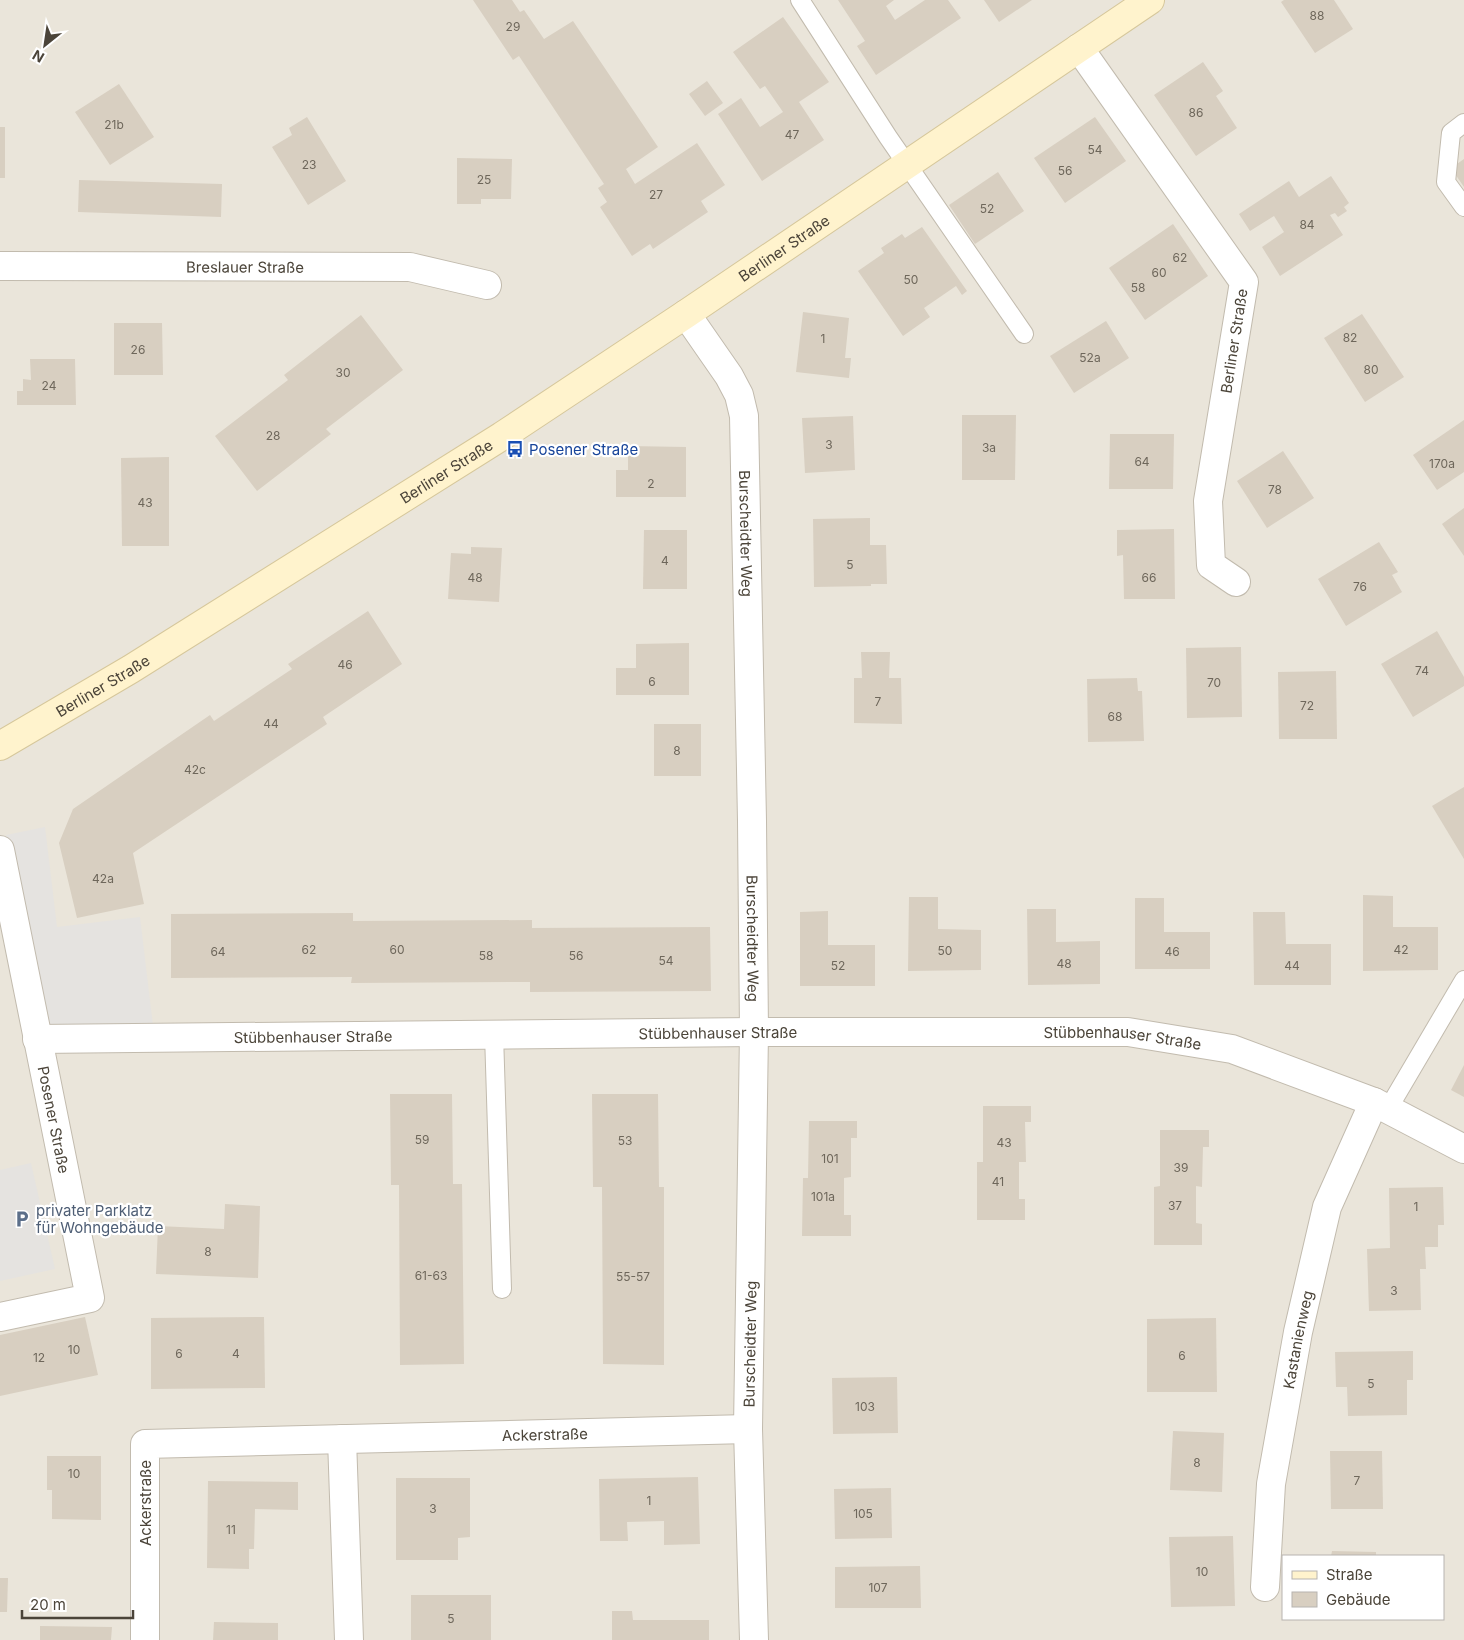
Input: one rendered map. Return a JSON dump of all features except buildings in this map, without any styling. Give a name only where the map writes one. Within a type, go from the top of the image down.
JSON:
[{"type":"main road","name":"Berliner Straße","points":[[0,746],[139,663],[502,436],[1150,0]]},
{"type":"street","name":"Berliner Straße","points":[[1079,48],[1244,282],[1208,501],[1211,565],[1236,582]]},
{"type":"street","name":"Breslauer Straße","points":[[0,266],[410,267],[487,285]]},
{"type":"street","name":"Burscheidter Weg","points":[[686,314],[729,376],[739,395],[744,416],[754,1032],[748,1429],[754,1640]]},
{"type":"street","name":"Posener Straße","points":[[0,850],[90,1298],[0,1317]]},
{"type":"street","name":"Stübbenhauser Straße","points":[[37,1039],[754,1032],[1128,1032],[1232,1049],[1381,1105],[1464,1149]]},
{"type":"street","name":"Kastanienweg","points":[[1265,1587],[1271,1484],[1298,1332],[1327,1207],[1381,1105]]},
{"type":"street","name":"Ackerstraße","points":[[145,1640],[145,1444],[748,1429]]},
{"type":"street","points":[[342,1439],[349,1640]]},
{"type":"lane","points":[[800,0],[908,164],[1024,334]]},
{"type":"lane","points":[[1464,123],[1451,132],[1446,182],[1464,207]]},
{"type":"lane","points":[[1381,1105],[1464,980]]},
{"type":"lane","points":[[494,1034],[502,1289]]},
{"type":"shaded area","points":[[0,0],[1464,0],[1464,1640],[0,1640]]},
{"type":"shaded area","points":[[45,827],[57,927],[140,917],[154,1034],[44,1031],[6,835]]},
{"type":"shaded area","name":"privater Parklatz für Wohngebäude","points":[[31,1163],[55,1269],[0,1281],[0,1170]]},
{"type":"place","name":"Posener Straße","points":[[515,449]]},
{"type":"place","name":"privater Parklatz für Wohngebäude","points":[[22,1219]]}]
